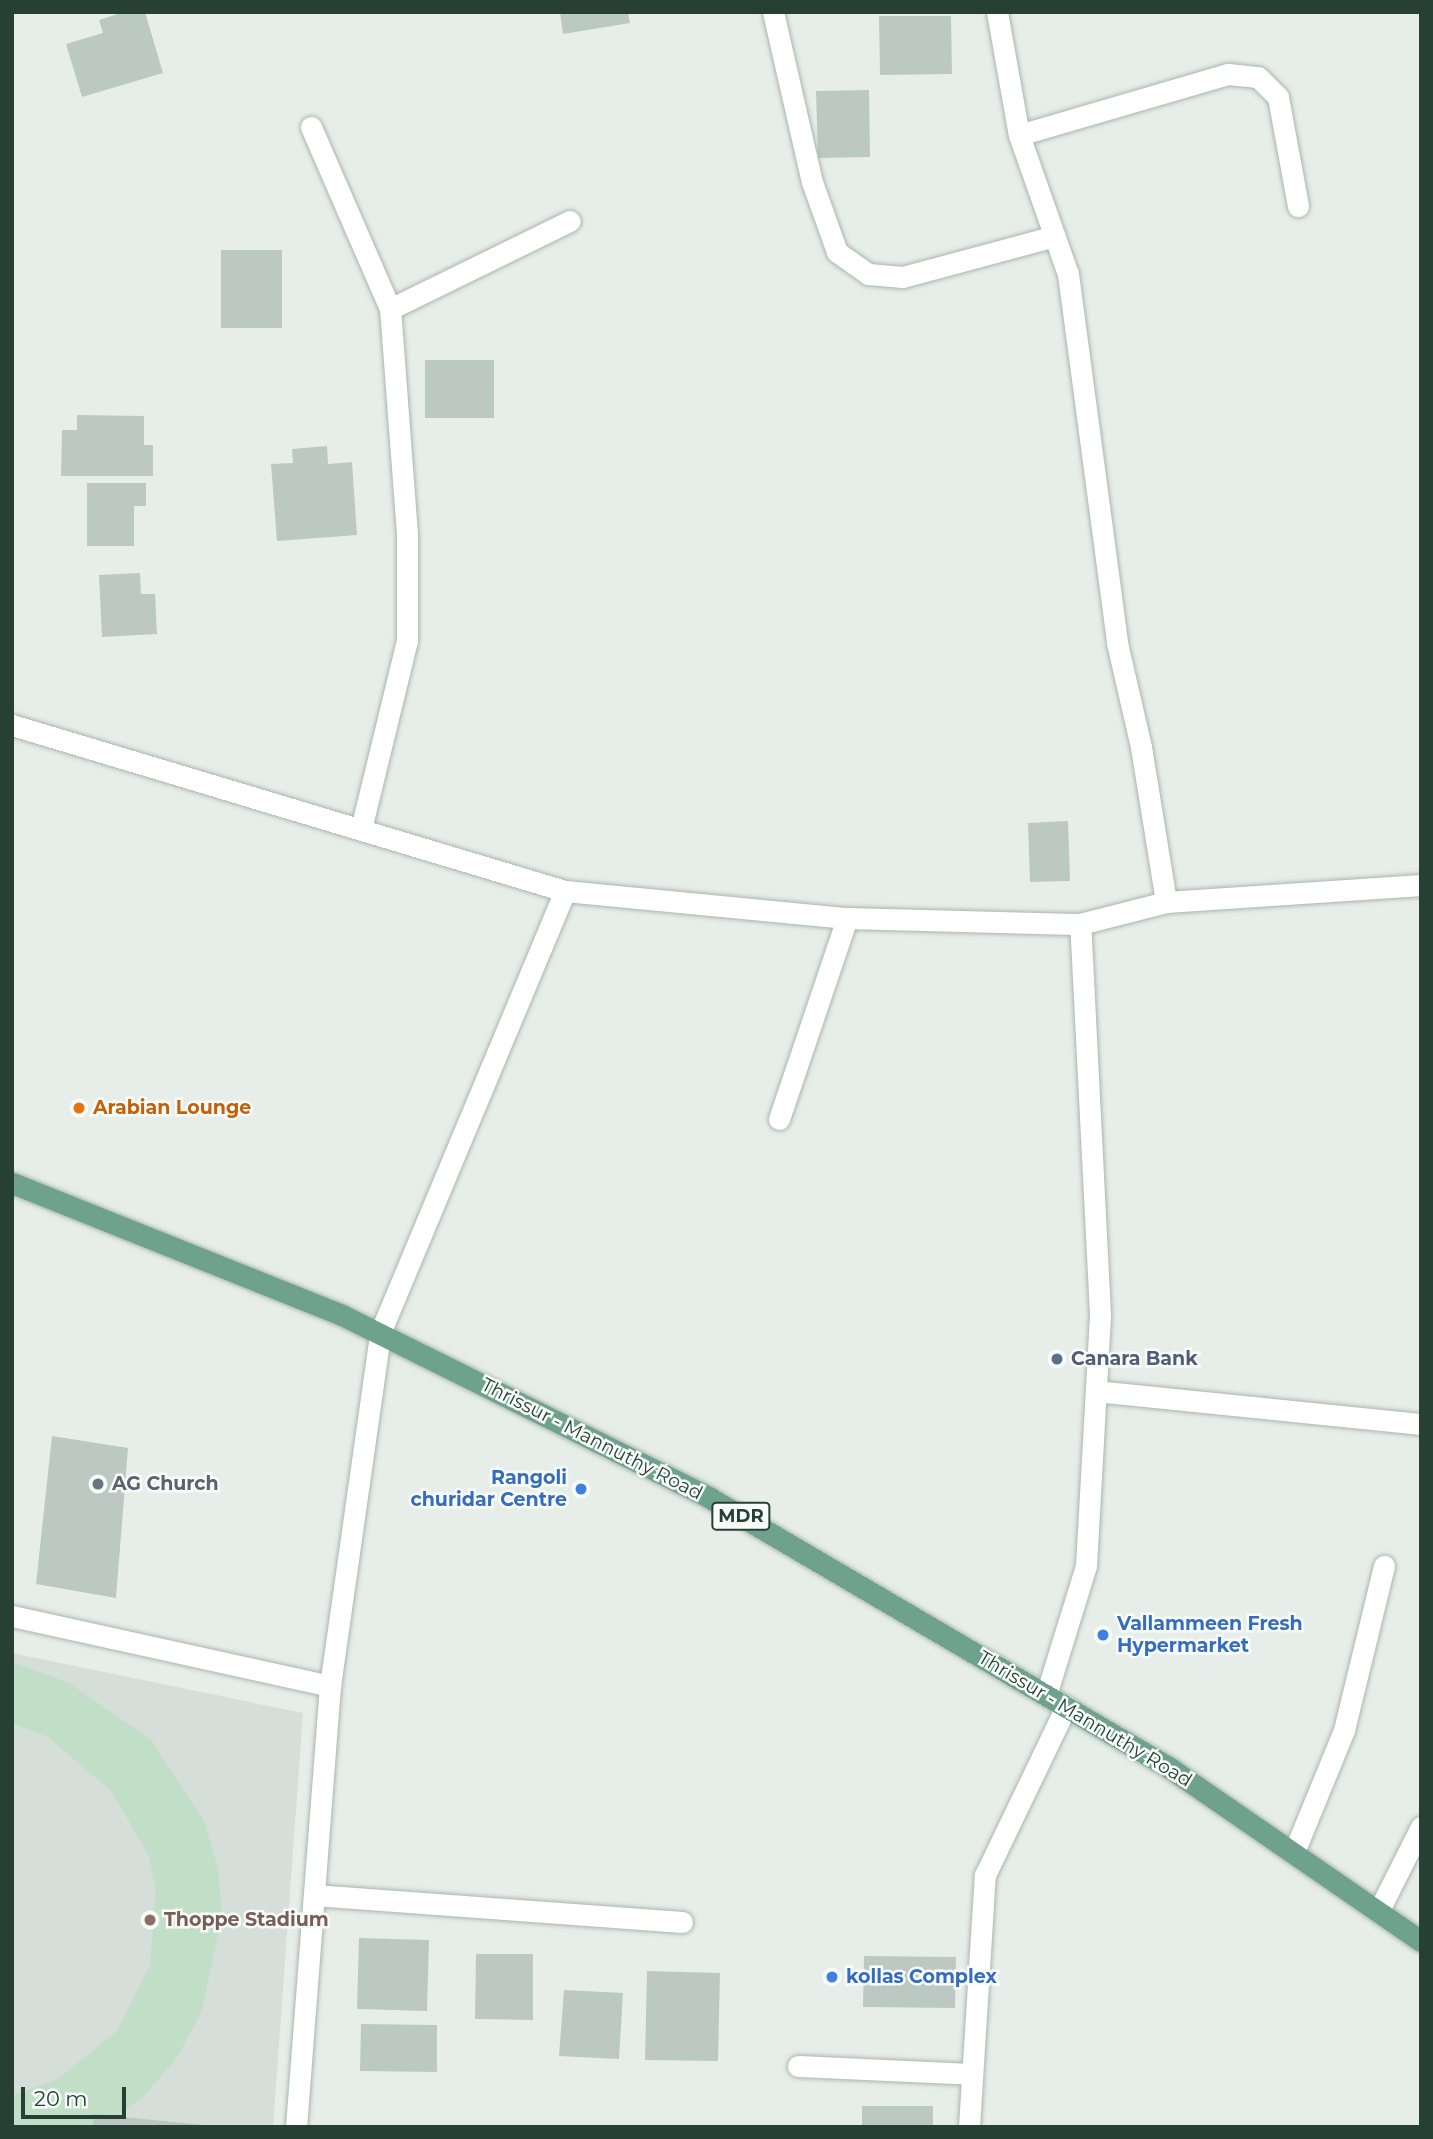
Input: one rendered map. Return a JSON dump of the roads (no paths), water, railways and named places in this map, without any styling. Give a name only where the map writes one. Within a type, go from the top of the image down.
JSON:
[{"type":"main road","name":"Thrissur - Mannuthy Road","points":[[12,1183],[380,1333],[710,1498],[1066,1707],[1380,1908],[1421,1941]]},
{"type":"street","points":[[773,12],[812,182],[837,252],[868,274],[903,276],[1055,236]]},
{"type":"street","points":[[997,12],[1019,135],[1068,274],[1117,643],[1141,747],[1166,902]]},
{"type":"street","points":[[1019,135],[1228,74],[1258,77],[1278,97],[1298,206]]},
{"type":"street","points":[[312,127],[390,309],[407,534],[407,641],[362,829]]},
{"type":"street","points":[[390,309],[570,221]]},
{"type":"street","points":[[12,725],[565,891],[847,918],[1080,924],[1166,902],[1421,885]]},
{"type":"street","points":[[296,2127],[330,1686],[380,1333],[565,891]]},
{"type":"street","points":[[779,1119],[847,918]]},
{"type":"street","points":[[1046,1695],[1086,1566],[1100,1314],[1080,924]]},
{"type":"street","points":[[1096,1391],[1421,1424]]},
{"type":"street","points":[[1294,1852],[1344,1730],[1384,1566]]},
{"type":"street","points":[[12,1616],[330,1686]]},
{"type":"street","points":[[969,2127],[985,1875],[1066,1707]]},
{"type":"street","points":[[1380,1908],[1421,1827]]},
{"type":"street","points":[[314,1895],[682,1922]]},
{"type":"street","points":[[798,2066],[972,2074]]},
{"type":"place","name":"Arabian Lounge","points":[[79,1108]]},
{"type":"place","name":"Canara Bank","points":[[1057,1359]]},
{"type":"place","name":"AG Church","points":[[98,1484]]},
{"type":"place","name":"Rangoli churidar Centre","points":[[581,1489]]},
{"type":"place","name":"Vallammeen Fresh Hypermarket","points":[[1103,1635]]},
{"type":"place","name":"Thoppe Stadium","points":[[150,1920]]},
{"type":"place","name":"kollas Complex","points":[[832,1977]]}]
